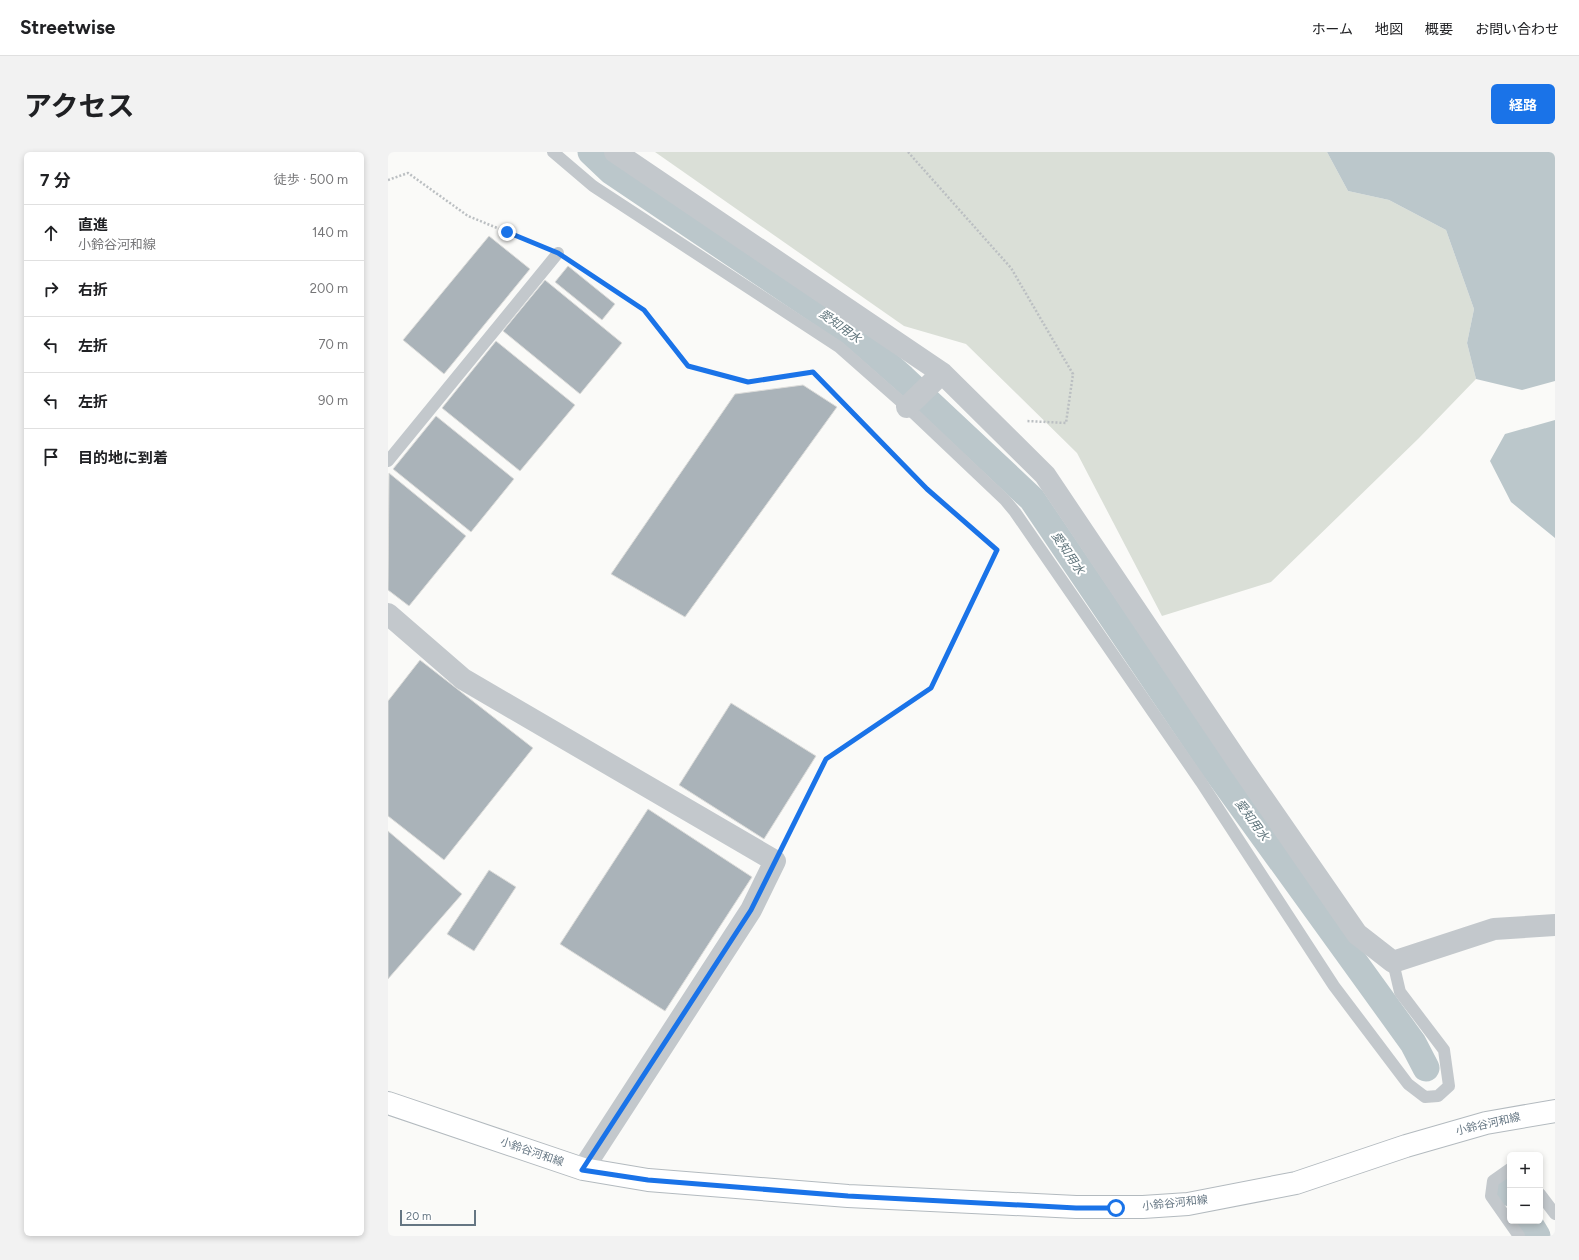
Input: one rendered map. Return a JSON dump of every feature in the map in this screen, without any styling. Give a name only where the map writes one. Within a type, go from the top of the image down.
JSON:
[{"type":"main road","name":"小鈴谷河和線","points":[[388,1103],[582,1170],[648,1180],[848,1196],[1076,1208],[1143,1208],[1188,1204],[1296,1183],[1406,1146],[1486,1123],[1555,1111]]},
{"type":"street","points":[[615,152],[937,377],[1045,475],[1236,759],[1357,934],[1393,962],[1494,929],[1555,925]]},
{"type":"street","points":[[907,407],[937,377]]},
{"type":"street","points":[[388,614],[463,679],[775,861],[751,910],[582,1170]]},
{"type":"lane","points":[[553,152],[593,186],[839,348],[907,407],[1005,500],[1015,512],[1201,782],[1334,986],[1408,1084],[1425,1097],[1438,1096],[1449,1086],[1444,1050],[1400,992],[1393,962]]},
{"type":"lane","points":[[388,461],[558,253]]},
{"type":"lane","points":[[1507,1171],[1493,1181],[1491,1196],[1519,1236]]},
{"type":"lane","points":[[1543,1198],[1555,1214]]},
{"type":"path","points":[[908,152],[1011,268],[1073,374],[1066,423],[1019,421]]},
{"type":"path","points":[[388,180],[408,173],[468,216],[558,253],[644,310],[688,366],[748,382],[813,372],[927,489],[997,550],[931,688],[826,759],[775,861]]},
{"type":"shaded area","points":[[655,152],[1327,152],[1348,191],[1389,200],[1446,230],[1474,309],[1467,343],[1476,379],[1419,438],[1271,582],[1162,616],[1077,453],[966,344],[904,326]]},
{"type":"shaded area","points":[[1327,152],[1555,152],[1555,381],[1522,390],[1476,379],[1467,343],[1474,309],[1446,230],[1389,200],[1348,191]]},
{"type":"shaded area","points":[[1555,420],[1555,538],[1511,502],[1490,461],[1505,434]]},
{"type":"building","points":[[489,236],[530,269],[444,374],[403,340]]},
{"type":"building","points":[[568,266],[615,304],[602,320],[555,282]]},
{"type":"building","points":[[545,280],[622,343],[580,394],[503,331]]},
{"type":"building","points":[[496,341],[575,405],[520,471],[442,408]]},
{"type":"building","points":[[803,385],[837,407],[685,617],[611,574],[735,394]]},
{"type":"building","points":[[436,416],[514,479],[471,532],[393,469]]},
{"type":"building","points":[[389,473],[466,536],[409,606],[388,590]]},
{"type":"building","points":[[420,660],[533,748],[444,860],[388,816],[388,701]]},
{"type":"building","points":[[731,703],[816,756],[764,839],[679,785]]},
{"type":"building","points":[[648,809],[752,877],[665,1011],[560,944]]},
{"type":"building","points":[[388,831],[462,894],[388,979]]},
{"type":"building","points":[[489,870],[516,887],[474,951],[447,934]]},
{"type":"waterway","name":"愛知用水","points":[[591,152],[611,171],[854,335],[903,378],[1032,499],[1210,762],[1413,1043],[1426,1068]]},
{"type":"waterway","name":"愛知用水","points":[[1530,1224],[1537,1236]]},
{"type":"route","points":[[507,232],[558,253],[644,310],[688,366],[748,382],[813,372],[927,489],[997,550],[931,688],[826,759],[751,910],[582,1170],[648,1180],[848,1196],[1076,1208],[1116,1208]]}]
